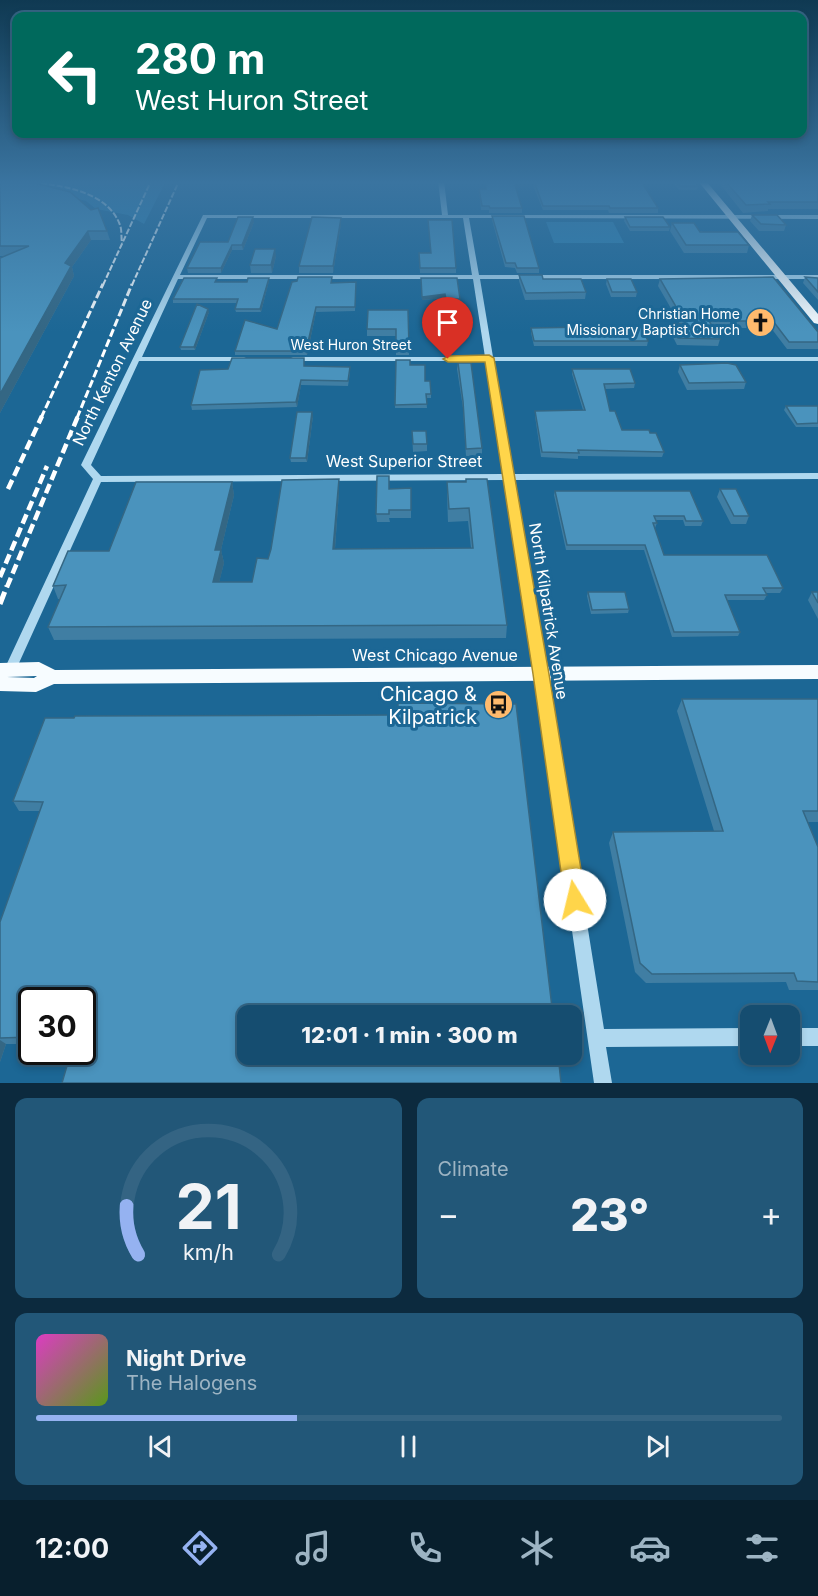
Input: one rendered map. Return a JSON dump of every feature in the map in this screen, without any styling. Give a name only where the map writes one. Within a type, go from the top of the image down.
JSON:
[{"type":"main road","points":[[745,232],[818,321]]},
{"type":"main road","name":"West Chicago Avenue","points":[[3,675],[36,685],[52,677],[818,672]]},
{"type":"street","name":"North Kenton Avenue","points":[[98,479],[86,465],[197,232]]},
{"type":"street","name":"North Kilpatrick Avenue","points":[[468,232],[541,674],[603,1083]]},
{"type":"street","points":[[175,277],[818,277]]},
{"type":"street","points":[[136,360],[256,359]]},
{"type":"street","name":"West Huron Street","points":[[280,359],[818,359]]},
{"type":"street","name":"West Superior Street","points":[[98,479],[818,476]]},
{"type":"street","points":[[3,675],[98,479]]},
{"type":"street","points":[[596,1038],[740,1037]]},
{"type":"street","points":[[800,1037],[818,1037]]},
{"type":"shaded area","points":[[550,232],[618,232],[624,243],[554,243]]},
{"type":"building","points":[[0,232],[88,232],[65,263],[71,266],[0,394],[0,258],[29,246],[0,246]]},
{"type":"building","points":[[232,232],[247,232],[242,245],[232,245],[221,268],[187,268],[200,242],[228,242]]},
{"type":"building","points":[[308,232],[339,232],[333,266],[299,266]]},
{"type":"building","points":[[429,232],[453,232],[456,268],[420,268],[419,253],[431,253]]},
{"type":"building","points":[[497,232],[528,232],[539,268],[517,268],[515,263],[506,263]]},
{"type":"building","points":[[677,232],[738,232],[749,245],[686,245]]},
{"type":"building","points":[[255,249],[275,249],[271,265],[250,265]]},
{"type":"building","points":[[519,275],[542,275],[543,279],[581,279],[586,292],[526,293]]},
{"type":"building","points":[[298,277],[332,277],[331,283],[356,282],[355,307],[316,307],[306,351],[235,351],[245,320],[277,329],[292,282],[297,281]]},
{"type":"building","points":[[773,277],[818,332],[818,342],[789,342],[773,321],[709,321],[720,339],[678,338],[671,324],[686,324],[660,279]]},
{"type":"building","points":[[805,277],[818,278],[818,292]]},
{"type":"building","points":[[184,278],[217,278],[215,282],[247,282],[248,278],[269,278],[260,309],[235,309],[238,299],[173,299]]},
{"type":"building","points":[[421,278],[457,278],[460,299],[446,299],[445,294],[422,297]]},
{"type":"building","points":[[607,279],[631,279],[637,292],[612,292]]},
{"type":"building","points":[[197,304],[208,309],[194,347],[180,347]]},
{"type":"building","points":[[368,310],[408,310],[409,348],[396,348],[396,329],[367,329]]},
{"type":"building","points":[[641,326],[648,341],[534,341],[531,328]]},
{"type":"building","points":[[232,358],[304,358],[304,366],[350,367],[348,381],[301,380],[296,402],[191,405],[200,370],[228,369]]},
{"type":"building","points":[[396,360],[410,360],[410,365],[425,365],[425,381],[430,381],[431,394],[426,394],[427,404],[395,405]]},
{"type":"building","points":[[458,363],[471,363],[482,448],[466,449]]},
{"type":"building","points":[[727,363],[736,365],[746,382],[689,383],[680,365]]},
{"type":"building","points":[[572,369],[630,369],[635,383],[604,384],[610,411],[615,411],[622,430],[649,430],[650,433],[656,433],[664,452],[578,450],[579,453],[542,452],[535,411],[585,410]]},
{"type":"building","points":[[786,406],[818,406],[818,423],[797,424]]},
{"type":"building","points":[[297,412],[312,412],[306,458],[290,458]]},
{"type":"building","points":[[412,431],[426,431],[427,444],[413,444]]},
{"type":"building","points":[[377,476],[389,476],[389,489],[411,488],[411,510],[389,510],[389,514],[376,514]]},
{"type":"building","points":[[339,479],[333,549],[473,548],[469,508],[449,509],[447,482],[487,479],[507,625],[48,627],[66,585],[53,586],[68,551],[109,551],[136,482],[232,482],[215,550],[221,550],[213,582],[252,582],[257,558],[268,559],[271,549],[282,480]]},
{"type":"building","points":[[720,489],[736,489],[749,516],[734,516]]},
{"type":"building","points":[[555,491],[690,491],[703,521],[686,521],[684,516],[654,516],[657,523],[653,523],[664,555],[767,555],[783,588],[763,588],[767,595],[725,595],[740,632],[674,632],[645,545],[567,545]]},
{"type":"building","points":[[588,592],[625,592],[629,609],[592,610]]},
{"type":"building","points":[[812,592],[818,592],[818,603]]},
{"type":"building","points":[[682,699],[818,699],[818,811],[803,811],[818,847],[818,982],[797,981],[794,973],[652,974],[640,963],[613,832],[723,831]]},
{"type":"building","points":[[398,703],[516,704],[552,1005],[237,1005],[237,1065],[559,1065],[561,1083],[62,1083],[67,1065],[96,1065],[96,987],[18,987],[18,1037],[0,1038],[0,922],[43,802],[13,801],[45,718],[398,715]]},
{"type":"railway","points":[[121,232],[122,243]]},
{"type":"railway","points":[[103,285],[128,232]]},
{"type":"railway","points":[[132,285],[156,232]]},
{"type":"railway","points":[[41,418],[103,284]]},
{"type":"railway","points":[[77,418],[132,284]]},
{"type":"railway","points":[[8,489],[42,416]]},
{"type":"railway","points":[[7,587],[78,416]]},
{"type":"railway","points":[[0,577],[47,466]]},
{"type":"railway","points":[[0,604],[7,586]]},
{"type":"place","name":"Christian Home Missionary Baptist Church","points":[[761,322]]},
{"type":"place","name":"Chicago & Kilpatrick","points":[[498,705]]},
{"type":"route","points":[[448,359],[489,358],[541,674],[575,900]]}]
